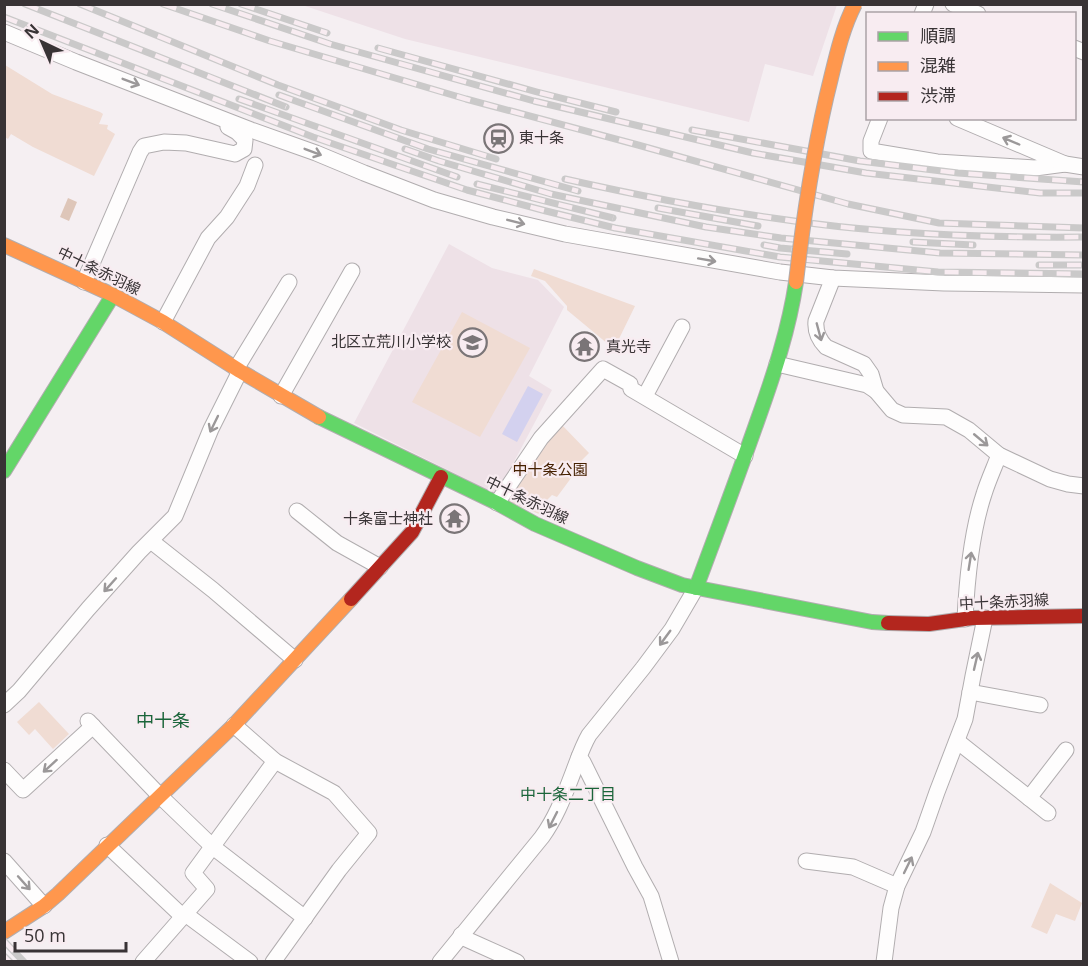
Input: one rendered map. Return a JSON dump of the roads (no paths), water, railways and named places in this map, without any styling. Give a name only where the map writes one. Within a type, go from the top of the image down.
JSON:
[{"type":"street","points":[[440,962],[551,824],[582,746],[644,668],[672,629],[696,588],[777,364],[793,303],[817,134],[844,27],[855,4]]},
{"type":"street","points":[[953,4],[973,12]]},
{"type":"street","points":[[4,32],[434,200],[565,234],[780,272],[833,278],[944,283],[1083,285]]},
{"type":"street","points":[[84,282],[144,146],[164,142],[186,143],[235,154],[244,149],[245,140],[237,132],[214,120],[211,114]]},
{"type":"street","points":[[879,120],[871,141],[871,151],[937,162],[1035,168],[1065,164]]},
{"type":"street","points":[[962,120],[1065,164],[1083,167]]},
{"type":"street","points":[[163,322],[208,238],[227,217],[247,186],[255,165]]},
{"type":"street","name":"中十条赤羽線","points":[[4,245],[163,322],[281,396],[348,433],[497,503],[536,524],[682,585],[872,622],[929,624],[965,619],[1083,616]]},
{"type":"street","points":[[281,396],[352,271]]},
{"type":"street","points":[[833,278],[816,321],[818,335],[826,347],[864,364],[871,374],[876,391]]},
{"type":"street","points":[[4,705],[88,609],[175,516],[238,370],[289,282]]},
{"type":"street","points":[[4,471],[113,296]]},
{"type":"street","points":[[645,396],[682,327]]},
{"type":"street","points":[[777,364],[867,385],[876,391],[892,410],[903,415],[946,417],[969,430],[999,455],[1050,479],[1083,486]]},
{"type":"street","points":[[497,503],[541,438],[603,369],[630,384],[632,389],[745,456]]},
{"type":"street","points":[[965,619],[967,582],[975,531],[983,495],[999,455]]},
{"type":"street","points":[[4,932],[44,906],[234,724],[412,532],[441,477]]},
{"type":"street","points":[[297,511],[337,543],[380,567]]},
{"type":"street","points":[[151,541],[295,660]]},
{"type":"street","points":[[884,962],[891,908],[897,886],[923,832],[965,719],[986,618]]},
{"type":"street","points":[[970,692],[1040,705]]},
{"type":"street","points":[[4,770],[23,790],[91,723],[159,795],[213,847],[305,918]]},
{"type":"street","points":[[234,724],[275,761],[334,793],[369,833],[339,870],[273,962]]},
{"type":"street","points":[[957,741],[1048,813]]},
{"type":"street","points":[[1029,798],[1066,750]]},
{"type":"street","points":[[579,757],[651,896],[671,962]]},
{"type":"street","points":[[143,962],[207,889],[193,873],[275,761]]},
{"type":"street","points":[[107,845],[179,913],[188,916],[250,962]]},
{"type":"street","points":[[4,861],[44,906]]},
{"type":"street","points":[[806,861],[854,867],[897,886]]},
{"type":"street","points":[[461,935],[517,962]]},
{"type":"water","points":[[528,386],[543,394],[517,442],[502,434]]},
{"type":"railway","points":[[25,4],[286,107]]},
{"type":"railway","points":[[80,4],[278,85],[401,130],[496,159]]},
{"type":"railway","points":[[163,4],[270,41],[466,99],[848,204],[939,223],[1084,228]]},
{"type":"railway","points":[[212,4],[330,44],[534,101],[753,153],[866,173],[1040,193],[1084,193]]},
{"type":"railway","points":[[241,4],[327,33]]},
{"type":"railway","points":[[4,17],[313,137],[467,190],[615,228],[780,257],[938,272],[1084,274]]},
{"type":"railway","points":[[378,48],[616,112]]},
{"type":"railway","points":[[279,95],[428,149],[578,191]]},
{"type":"railway","points":[[239,99],[457,177]]},
{"type":"railway","points":[[692,130],[860,161],[958,173],[1084,182]]},
{"type":"railway","points":[[405,149],[551,194],[706,227],[781,238],[940,253],[1084,255]]},
{"type":"railway","points":[[565,179],[699,206],[818,224],[931,234],[1084,237]]},
{"type":"railway","points":[[477,184],[613,218]]},
{"type":"railway","points":[[658,208],[758,226]]},
{"type":"railway","points":[[913,242],[973,245]]},
{"type":"railway","points":[[764,245],[847,254]]},
{"type":"railway","points":[[1039,265],[1084,265]]},
{"type":"railway","points":[[4,941],[24,962]]},
{"type":"railway","points":[[4,956],[10,962]]},
{"type":"place","name":"東十条","points":[[498,138]]},
{"type":"place","name":"北区立荒川小学校","points":[[472,342]]},
{"type":"place","name":"真光寺","points":[[585,347]]},
{"type":"place","name":"十条富士神社","points":[[454,519]]},
{"type":"district","name":"中十条","points":[[163,721]]},
{"type":"district","name":"中十条二丁目","points":[[568,794]]},
{"type":"park label","name":"中十条公園","points":[[550,470]]}]
